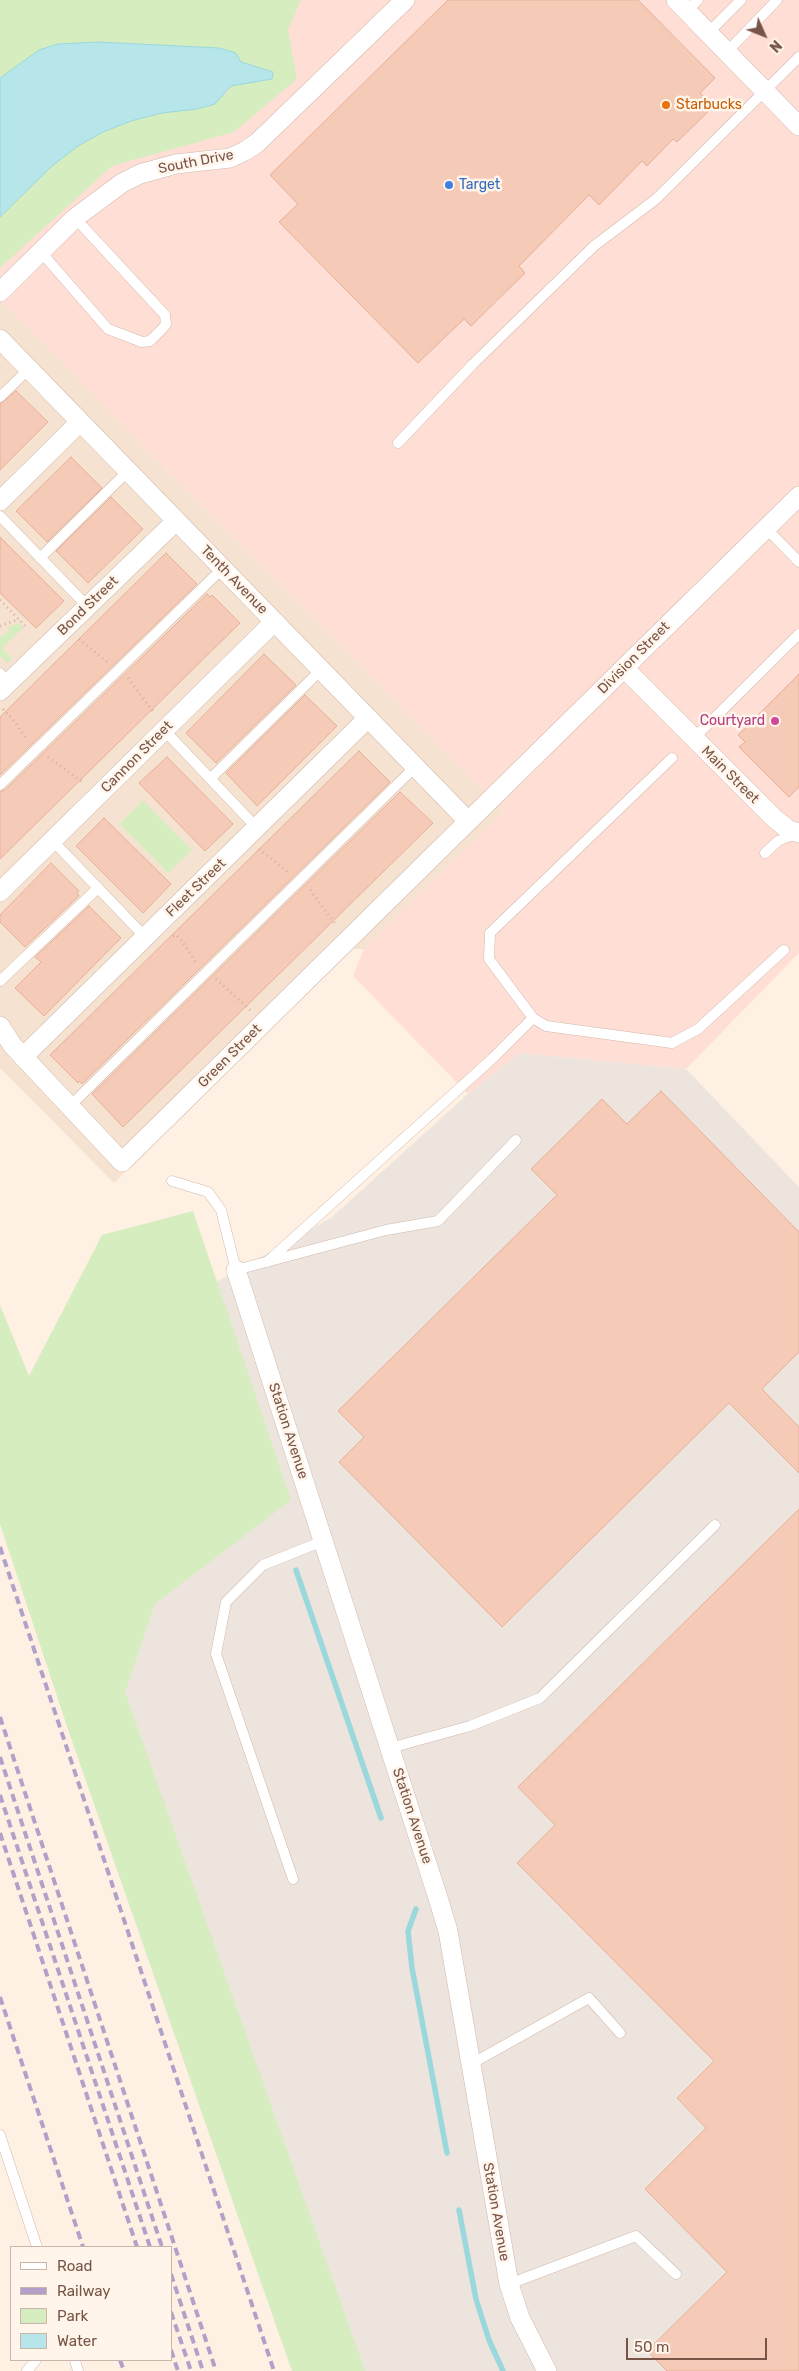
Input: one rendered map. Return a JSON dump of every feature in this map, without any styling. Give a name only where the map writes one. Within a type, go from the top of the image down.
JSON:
[{"type":"street","name":"South Drive","points":[[0,292],[76,218],[105,194],[140,174],[176,164],[230,158],[245,151],[271,131],[405,0]]},
{"type":"street","points":[[687,4],[708,33],[799,126]]},
{"type":"street","name":"Tenth Avenue","points":[[0,339],[468,821]]},
{"type":"street","points":[[0,501],[80,422]]},
{"type":"street","name":"Division Street","points":[[468,821],[799,496]]},
{"type":"street","name":"Bond Street","points":[[3,689],[176,521]]},
{"type":"street","name":"Cannon Street","points":[[0,892],[52,840],[159,722],[274,622]]},
{"type":"street","name":"Main Street","points":[[624,668],[775,819],[789,830],[799,833]]},
{"type":"street","name":"Fleet Street","points":[[23,1056],[146,938],[257,838],[368,718]]},
{"type":"street","name":"Green Street","points":[[0,1026],[13,1046],[122,1162],[468,821]]},
{"type":"street","points":[[799,833],[799,845]]},
{"type":"street","name":"Station Avenue","points":[[236,1270],[448,1931],[509,2284],[520,2318],[547,2371]]},
{"type":"lane","points":[[708,33],[741,0]]},
{"type":"lane","points":[[727,52],[777,0]]},
{"type":"lane","points":[[398,443],[468,370],[594,246],[656,199],[799,57]]},
{"type":"lane","points":[[41,252],[108,329],[142,342],[150,341],[166,324],[165,315],[76,218]]},
{"type":"lane","points":[[0,397],[29,369]]},
{"type":"lane","points":[[40,558],[128,471]]},
{"type":"lane","points":[[0,516],[88,606]]},
{"type":"lane","points":[[766,528],[798,562]]},
{"type":"lane","points":[[0,785],[223,568]]},
{"type":"lane","points":[[694,738],[799,634]]},
{"type":"lane","points":[[210,779],[321,670]]},
{"type":"lane","points":[[159,722],[210,779],[257,838]]},
{"type":"lane","points":[[672,758],[490,933],[489,959],[533,1018],[546,1026],[672,1043],[698,1029],[784,950]]},
{"type":"lane","points":[[70,1106],[415,767]]},
{"type":"lane","points":[[765,852],[784,837],[799,833]]},
{"type":"lane","points":[[52,840],[146,938]]},
{"type":"lane","points":[[0,981],[98,888]]},
{"type":"lane","points":[[267,1262],[493,1058],[533,1018]]},
{"type":"lane","points":[[172,1181],[208,1192],[221,1210],[236,1270],[386,1230],[438,1221],[516,1140]]},
{"type":"lane","points":[[390,1748],[470,1726],[540,1698],[715,1525]]},
{"type":"lane","points":[[293,1879],[216,1654],[226,1602],[263,1565],[323,1541]]},
{"type":"lane","points":[[471,2064],[588,1998],[620,2032]]},
{"type":"lane","points":[[0,2135],[37,2246]]},
{"type":"lane","points":[[509,2284],[636,2236],[676,2274]]},
{"type":"lane","points":[[27,2371],[35,2361]]},
{"type":"path","points":[[0,600],[27,628]]},
{"type":"path","points":[[0,626],[19,619]]},
{"type":"path","points":[[77,636],[91,651],[111,665]]},
{"type":"path","points":[[128,677],[159,722]]},
{"type":"path","points":[[3,689],[30,744]]},
{"type":"path","points":[[47,756],[84,783]]},
{"type":"path","points":[[257,838],[291,875]]},
{"type":"path","points":[[308,888],[337,926]]},
{"type":"path","points":[[167,935],[176,935],[199,967]]},
{"type":"path","points":[[215,979],[251,1011]]},
{"type":"shaded area","points":[[0,0],[799,0],[799,953],[686,1069],[520,1053],[468,1094],[353,976],[364,949],[504,811],[0,300]]},
{"type":"shaded area","points":[[0,300],[504,811],[364,949],[353,949],[114,1183],[0,1068]]},
{"type":"shaded area","points":[[520,1053],[686,1069],[799,1187],[799,2371],[292,2371],[70,1735],[0,1524],[0,1402],[331,1218],[468,1094]]},
{"type":"green space","points":[[0,0],[301,0],[288,30],[297,79],[234,132],[112,166],[0,268],[0,217],[52,166],[78,146],[103,132],[131,121],[226,94],[231,86],[272,79],[273,72],[241,62],[8,74],[0,78]]},
{"type":"green space","points":[[19,623],[23,628],[2,648],[12,659],[7,663],[0,656],[0,637],[8,632],[8,627]]},
{"type":"green space","points":[[143,800],[192,850],[168,873],[119,824]]},
{"type":"green space","points":[[193,1211],[291,1500],[155,1604],[125,1692],[365,2371],[292,2371],[70,1735],[0,1524],[0,1305],[29,1376],[102,1235]]},
{"type":"water","points":[[98,42],[219,48],[236,53],[241,62],[273,72],[272,79],[231,86],[215,104],[197,109],[162,113],[131,121],[103,132],[78,146],[52,166],[0,217],[0,78],[39,50],[58,44]]},
{"type":"building","name":"Target","points":[[448,0],[638,0],[715,78],[700,93],[714,106],[677,142],[673,139],[647,166],[642,161],[599,205],[589,195],[519,266],[525,273],[471,326],[464,319],[418,363],[279,222],[298,204],[270,175]]},
{"type":"building","points":[[16,391],[48,422],[0,470],[0,404]]},
{"type":"building","points":[[71,457],[102,488],[47,542],[16,511]]},
{"type":"building","points":[[111,497],[143,529],[88,583],[56,551]]},
{"type":"building","points":[[0,537],[64,601],[36,628],[0,593]]},
{"type":"building","points":[[166,553],[197,584],[0,775],[0,717]]},
{"type":"building","points":[[207,594],[210,597],[212,595],[240,623],[0,859],[0,792],[5,790]]},
{"type":"building","points":[[264,654],[296,685],[216,763],[186,733]]},
{"type":"building","name":"Courtyard","points":[[799,674],[799,787],[789,797],[739,747],[745,742],[738,735]]},
{"type":"building","points":[[305,695],[337,726],[257,806],[226,773]]},
{"type":"building","points":[[359,751],[390,782],[82,1084],[79,1081],[78,1083],[50,1055]]},
{"type":"building","points":[[167,757],[233,824],[205,851],[139,783]]},
{"type":"building","points":[[400,792],[433,823],[123,1127],[92,1094]]},
{"type":"building","points":[[104,818],[171,884],[143,913],[76,846]]},
{"type":"building","points":[[51,863],[79,891],[77,893],[79,896],[25,947],[0,922],[0,915]]},
{"type":"building","points":[[89,906],[121,938],[44,1016],[15,988],[41,962],[35,957]]},
{"type":"building","points":[[661,1091],[799,1232],[799,1352],[762,1389],[799,1427],[799,1473],[729,1403],[502,1627],[339,1462],[364,1437],[338,1411],[557,1195],[531,1169],[602,1099],[627,1124]]},
{"type":"building","points":[[799,1509],[799,2371],[667,2371],[647,2351],[727,2272],[645,2189],[706,2128],[677,2098],[714,2061],[517,1863],[555,1825],[518,1787]]},
{"type":"waterway","points":[[296,1570],[381,1818]]},
{"type":"waterway","points":[[416,1909],[408,1931],[412,1968],[447,2153]]},
{"type":"waterway","points":[[459,2210],[476,2299],[489,2340],[503,2371]]},
{"type":"railway","points":[[0,1547],[274,2371]]},
{"type":"railway","points":[[0,1717],[216,2371]]},
{"type":"railway","points":[[0,1757],[162,2246]]},
{"type":"railway","points":[[0,1795],[150,2246]]},
{"type":"railway","points":[[0,1833],[137,2246]]},
{"type":"railway","points":[[0,1997],[83,2246]]},
{"type":"railway","points":[[172,2277],[203,2371]]},
{"type":"railway","points":[[172,2315],[191,2371]]},
{"type":"railway","points":[[172,2353],[178,2371]]},
{"type":"railway","points":[[120,2361],[124,2371]]},
{"type":"place","name":"Starbucks","points":[[666,105]]},
{"type":"place","name":"Target","points":[[449,185]]},
{"type":"place","name":"Courtyard","points":[[775,721]]}]
